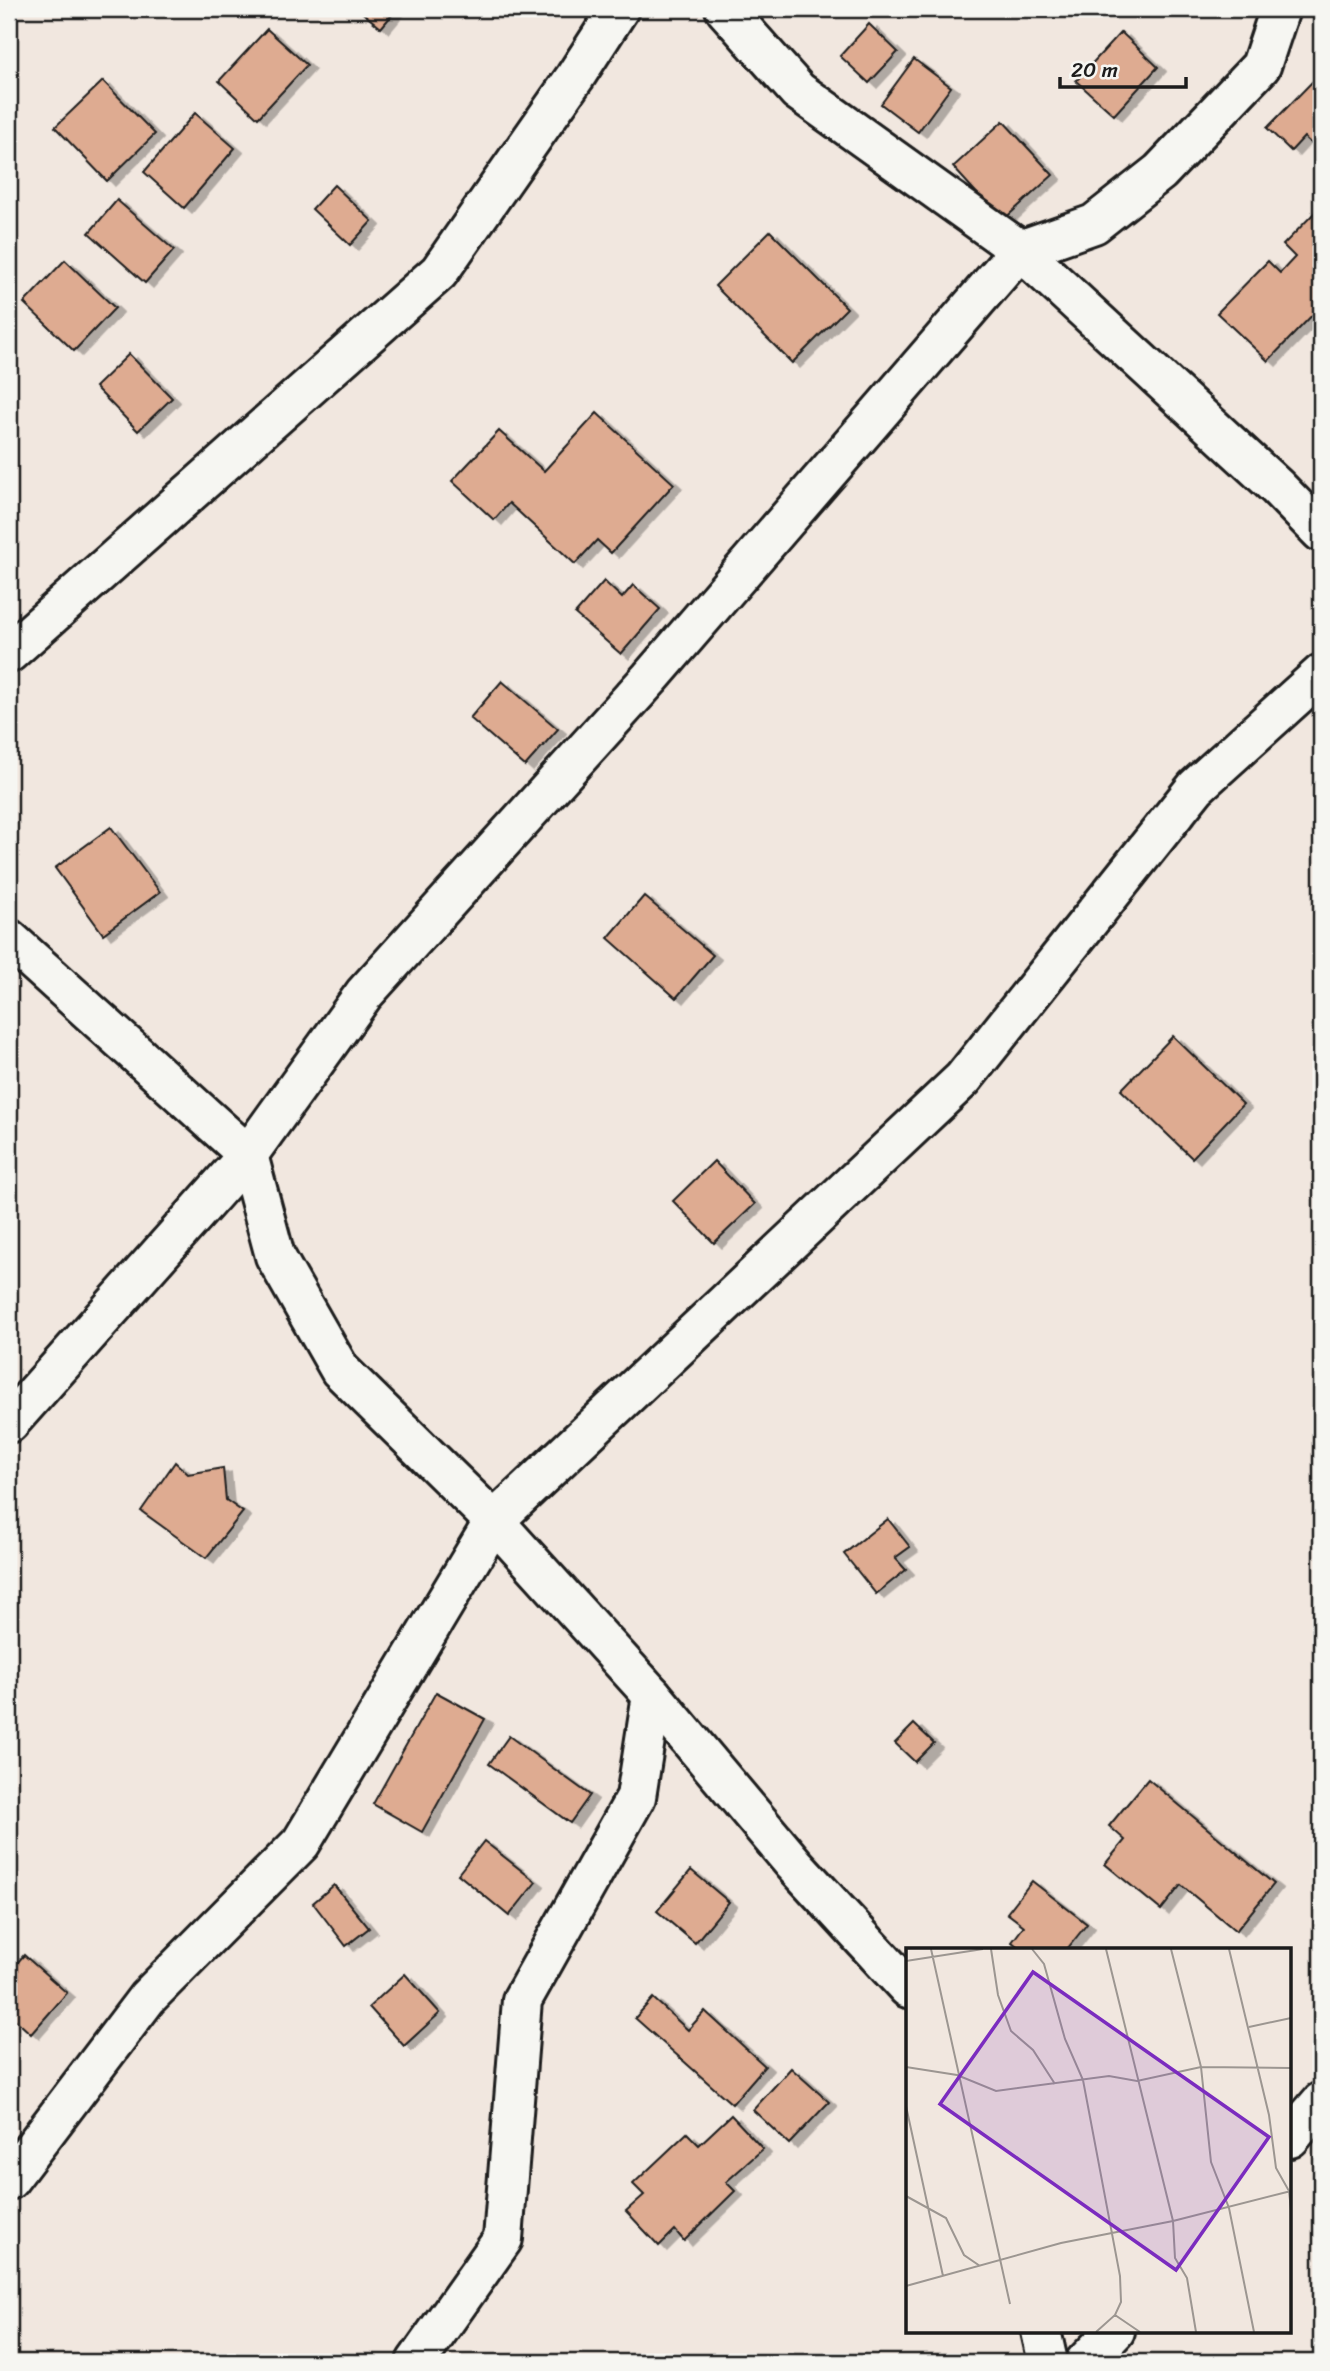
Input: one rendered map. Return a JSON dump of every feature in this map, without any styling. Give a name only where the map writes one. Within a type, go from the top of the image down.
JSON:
[{"type":"street","points":[[9,653],[439,272],[619,9]]},
{"type":"street","points":[[724,9],[798,91],[1020,250],[1277,487],[1321,532]]},
{"type":"street","points":[[9,1423],[248,1155],[364,994],[650,678],[1020,250],[1094,224],[1160,172],[1261,66],[1280,9]]},
{"type":"street","points":[[9,2180],[147,1998],[301,1843],[494,1521],[963,1079],[1196,787],[1321,674]]},
{"type":"street","points":[[9,939],[248,1155],[275,1256],[340,1370],[494,1521],[652,1695],[794,1864],[906,1985]]},
{"type":"street","points":[[416,2362],[503,2239],[522,2000],[636,1797],[652,1695]]},
{"type":"street","points":[[1292,2136],[1321,2102]]},
{"type":"street","points":[[1041,2332],[1048,2362]]},
{"type":"street","points":[[1085,2362],[1114,2332]]},
{"type":"building","points":[[358,9],[397,9],[381,28]]},
{"type":"building","points":[[869,24],[898,52],[869,83],[840,56]]},
{"type":"building","points":[[267,29],[307,65],[258,118],[219,81]]},
{"type":"building","points":[[1121,32],[1158,67],[1114,115],[1076,81]]},
{"type":"building","points":[[914,59],[951,87],[918,132],[881,104]]},
{"type":"building","points":[[103,81],[155,134],[107,181],[55,127]]},
{"type":"building","points":[[1313,81],[1321,90],[1321,153],[1304,137],[1291,151],[1267,128]]},
{"type":"building","points":[[195,113],[235,148],[184,208],[144,172]]},
{"type":"building","points":[[1003,121],[1053,175],[1002,221],[953,167]]},
{"type":"building","points":[[334,185],[372,221],[350,245],[312,209]]},
{"type":"building","points":[[117,200],[174,250],[145,283],[89,233]]},
{"type":"building","points":[[1321,206],[1321,306],[1268,361],[1217,313],[1268,261],[1280,273],[1295,257],[1283,245]]},
{"type":"building","points":[[770,231],[847,308],[792,363],[715,286]]},
{"type":"building","points":[[65,260],[115,308],[74,351],[24,303]]},
{"type":"building","points":[[129,354],[172,398],[138,431],[95,387]]},
{"type":"building","points":[[597,413],[674,484],[611,553],[597,540],[575,564],[509,503],[494,520],[452,481],[499,431],[544,471]]},
{"type":"building","points":[[604,581],[622,598],[633,585],[660,609],[621,654],[575,614]]},
{"type":"building","points":[[502,681],[558,729],[525,766],[470,718]]},
{"type":"building","points":[[111,827],[160,892],[103,934],[55,868]]},
{"type":"building","points":[[644,896],[713,955],[676,998],[608,938]]},
{"type":"building","points":[[1173,1036],[1243,1104],[1192,1158],[1121,1090]]},
{"type":"building","points":[[714,1161],[755,1204],[714,1243],[673,1201]]},
{"type":"building","points":[[175,1462],[188,1474],[223,1468],[226,1500],[243,1512],[206,1558],[141,1511]]},
{"type":"building","points":[[888,1519],[910,1547],[895,1558],[906,1570],[876,1594],[844,1554]]},
{"type":"building","points":[[436,1692],[485,1719],[422,1832],[373,1804]]},
{"type":"building","points":[[914,1724],[934,1743],[915,1762],[895,1743]]},
{"type":"building","points":[[509,1736],[590,1795],[570,1823],[489,1764]]},
{"type":"building","points":[[1148,1779],[1274,1884],[1236,1931],[1181,1885],[1161,1910],[1105,1864],[1125,1840],[1109,1826]]},
{"type":"building","points":[[484,1841],[536,1882],[509,1916],[458,1874]]},
{"type":"building","points":[[691,1870],[729,1902],[695,1943],[657,1911]]},
{"type":"building","points":[[1032,1881],[1087,1924],[1068,1948],[1020,1948],[1012,1942],[1024,1926],[1007,1913]]},
{"type":"building","points":[[334,1885],[369,1928],[346,1946],[313,1903]]},
{"type":"building","points":[[24,1955],[67,1993],[31,2034],[9,2014],[9,1972]]},
{"type":"building","points":[[405,1974],[440,2013],[404,2046],[369,2007]]},
{"type":"building","points":[[653,1998],[688,2030],[705,2011],[765,2066],[732,2104],[635,2018]]},
{"type":"building","points":[[791,2068],[829,2102],[789,2144],[753,2110]]},
{"type":"building","points":[[731,2115],[763,2149],[726,2182],[735,2191],[684,2241],[675,2230],[659,2246],[626,2211],[644,2195],[633,2184],[687,2133],[699,2145]]}]
